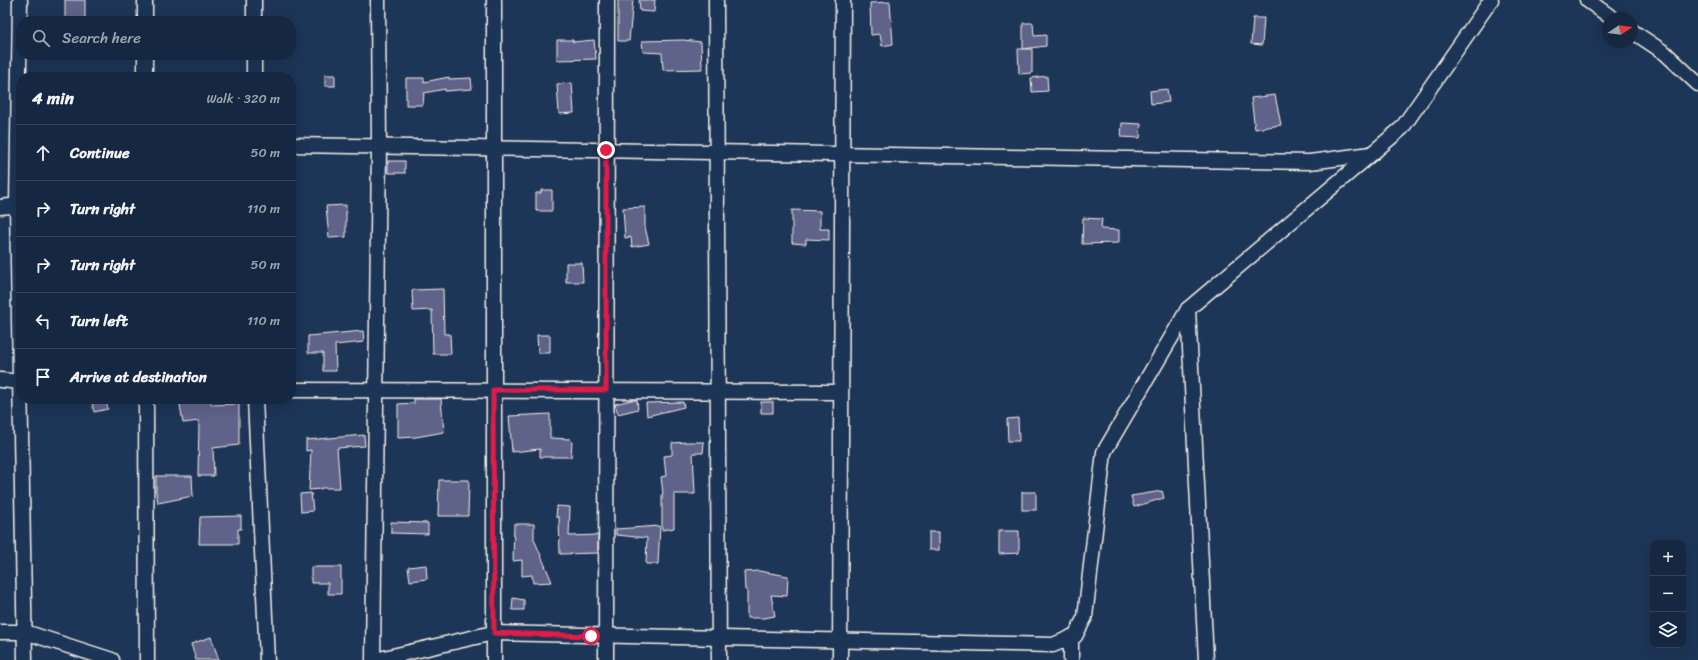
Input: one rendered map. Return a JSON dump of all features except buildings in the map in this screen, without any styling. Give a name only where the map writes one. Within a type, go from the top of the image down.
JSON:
[{"type":"street","points":[[20,0],[20,16]]},
{"type":"street","points":[[145,0],[145,16]]},
{"type":"street","points":[[254,0],[254,16]]},
{"type":"street","points":[[378,0],[380,146],[374,660],[494,633],[1053,644],[1075,636],[1086,617],[1104,452],[1188,309],[1402,128],[1491,0]]},
{"type":"street","points":[[494,0],[492,148],[494,660]]},
{"type":"street","points":[[606,660],[607,0]]},
{"type":"street","points":[[716,0],[715,152],[719,660]]},
{"type":"street","points":[[840,660],[842,0]]},
{"type":"street","points":[[1587,0],[1604,12]]},
{"type":"street","points":[[1638,35],[1665,53],[1698,84]]},
{"type":"street","points":[[20,60],[20,72]]},
{"type":"street","points":[[145,60],[145,72]]},
{"type":"street","points":[[254,60],[254,72]]},
{"type":"street","points":[[296,145],[1310,162],[1371,154]]},
{"type":"street","points":[[0,207],[16,206]]},
{"type":"street","points":[[1188,309],[1206,660]]},
{"type":"street","points":[[0,380],[16,382]]},
{"type":"street","points":[[296,390],[840,392]]},
{"type":"street","points":[[20,404],[25,632],[24,660]]},
{"type":"street","points":[[146,404],[147,660]]},
{"type":"street","points":[[255,404],[267,660]]},
{"type":"street","points":[[0,632],[25,632],[112,660]]},
{"type":"street","points":[[1071,638],[1071,660]]},
{"type":"route","points":[[591,636],[494,633],[493,390],[606,390],[606,150]]}]
